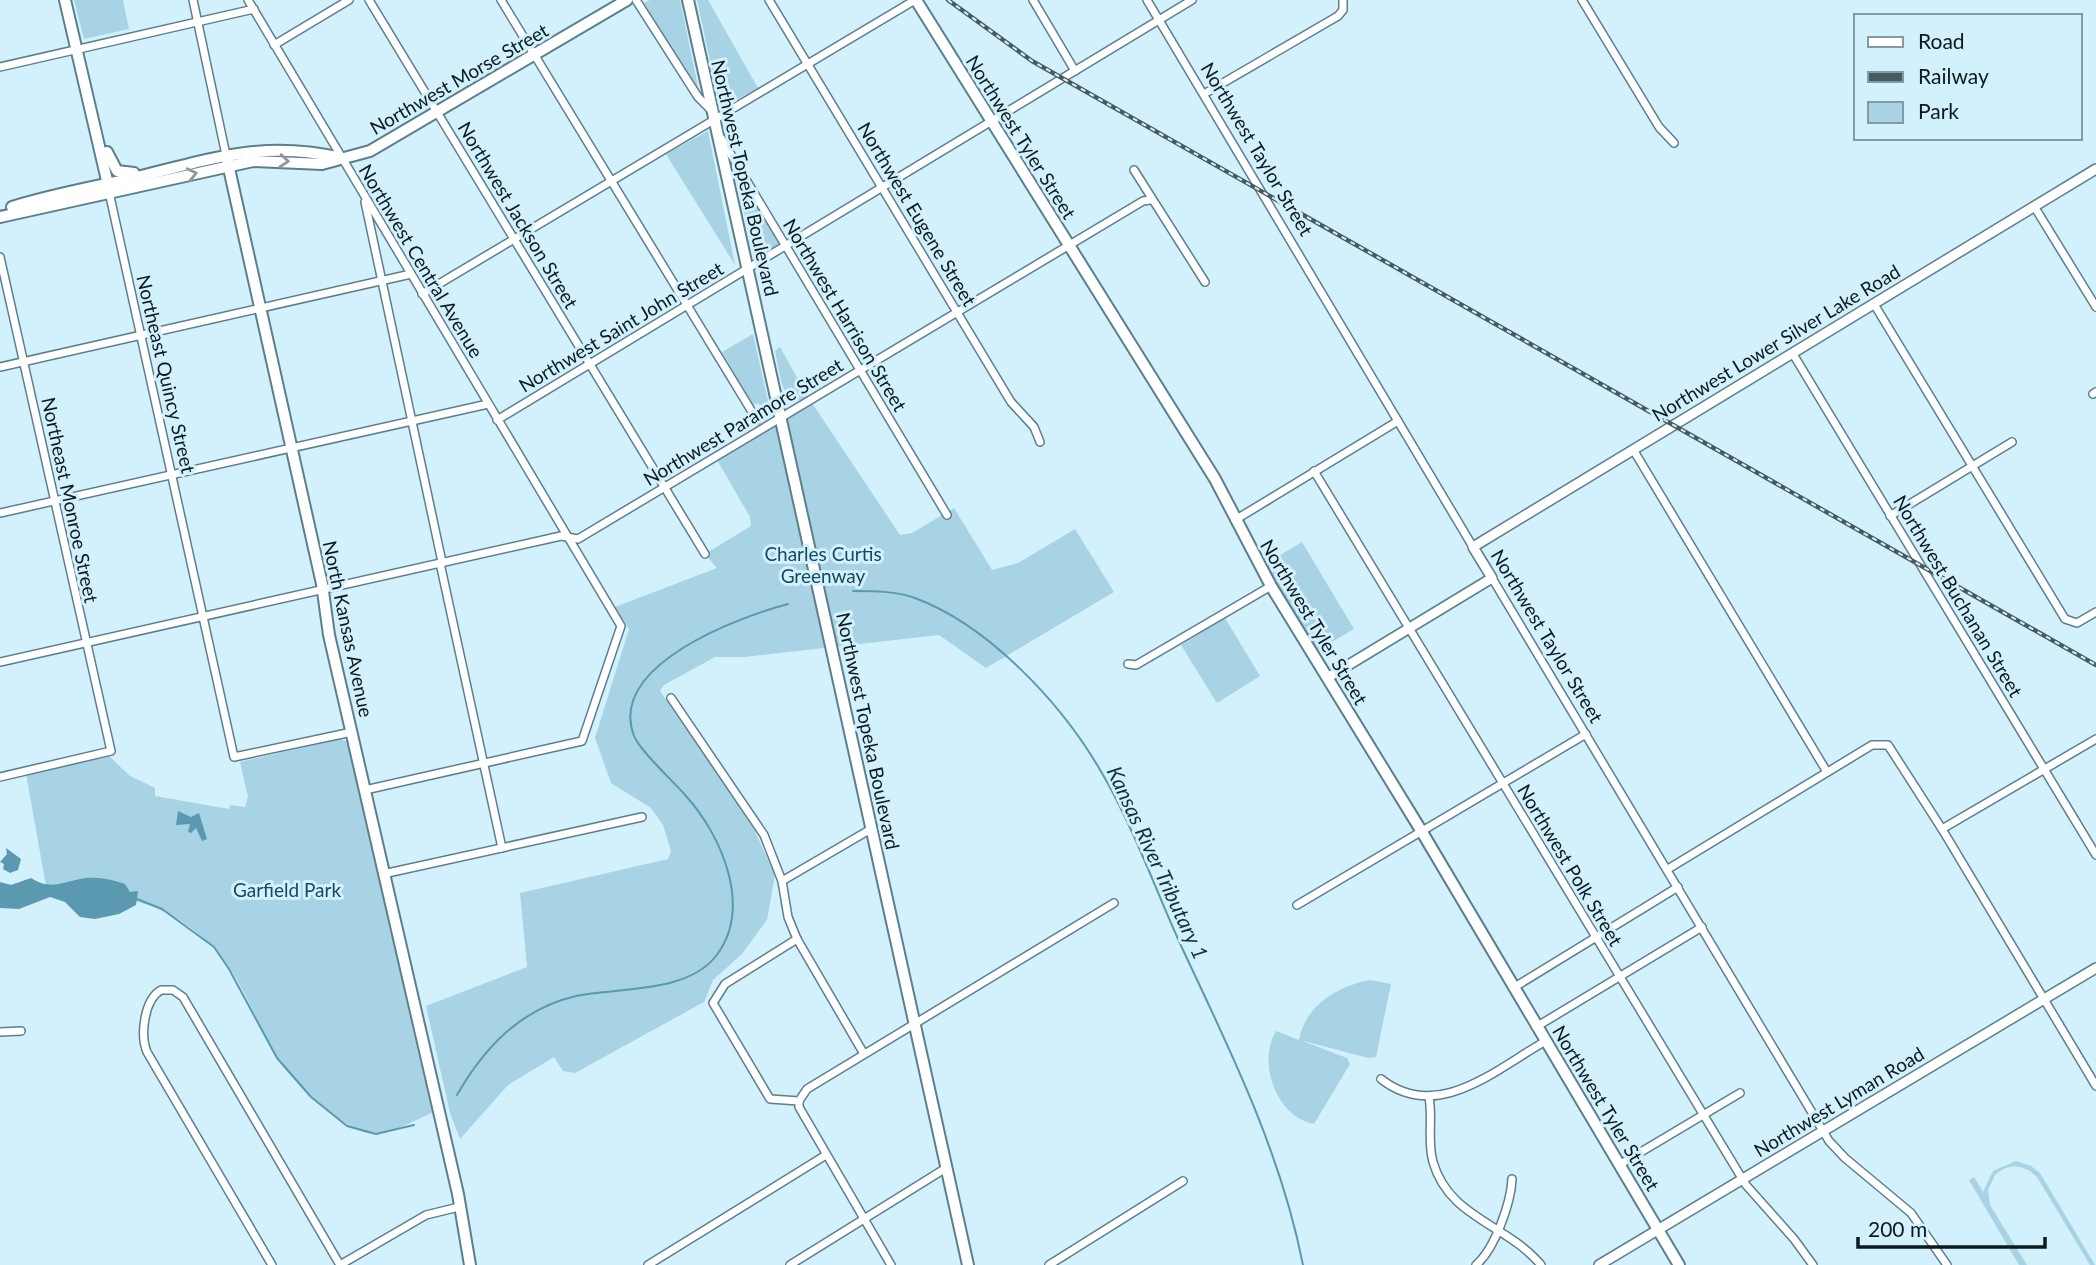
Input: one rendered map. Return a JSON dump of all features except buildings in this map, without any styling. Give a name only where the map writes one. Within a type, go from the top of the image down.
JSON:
[{"type":"main road","name":"Northeast Quincy Street","points":[[65,0],[108,188]]},
{"type":"main road","name":"Northwest Morse Street","points":[[227,161],[265,160],[322,164],[380,147],[626,0]]},
{"type":"main road","name":"Northwest Topeka Boulevard","points":[[688,0],[968,1265]]},
{"type":"main road","name":"Northwest Tyler Street","points":[[916,0],[1069,247],[1089,273],[1215,479],[1271,586],[1422,832],[1679,1265]]},
{"type":"main road","points":[[92,118],[102,134],[108,159],[117,171],[131,174],[227,161]]},
{"type":"main road","points":[[0,217],[108,188],[227,161]]},
{"type":"main road","name":"North Kansas Avenue","points":[[227,161],[470,1265]]},
{"type":"main road","points":[[0,212],[47,196],[108,188],[164,169]]},
{"type":"street","name":"North Kansas Avenue","points":[[192,0],[227,161]]},
{"type":"street","name":"Northwest Central Avenue","points":[[248,0],[621,628],[586,735],[580,742],[483,763]]},
{"type":"street","points":[[274,45],[349,0]]},
{"type":"street","name":"Northwest Jackson Street","points":[[369,0],[705,554]]},
{"type":"street","points":[[501,0],[757,420]]},
{"type":"street","points":[[636,0],[698,97],[713,114]]},
{"type":"street","name":"Northwest Eugene Street","points":[[769,0],[1011,402],[1034,426],[1040,442]]},
{"type":"street","points":[[422,294],[611,180],[713,114],[916,0]]},
{"type":"street","points":[[1033,0],[1075,71]]},
{"type":"street","name":"Northwest Taylor Street","points":[[1147,0],[1823,1130],[1845,1158],[1911,1213],[1947,1265]]},
{"type":"street","name":"Northwest Saint John Street","points":[[497,419],[1192,0]]},
{"type":"street","points":[[1204,94],[1339,16],[1343,10],[1343,0]]},
{"type":"street","points":[[1582,0],[1659,127],[1674,143]]},
{"type":"street","points":[[0,67],[254,9]]},
{"type":"street","name":"Northwest Harrison Street","points":[[717,131],[947,515]]},
{"type":"street","name":"Northwest Lower Silver Lake Road","points":[[1473,547],[2096,169]]},
{"type":"street","points":[[1134,170],[1145,185],[1150,200],[1205,282]]},
{"type":"street","name":"Northeast Quincy Street","points":[[108,188],[234,757],[352,732]]},
{"type":"street","points":[[364,194],[380,280],[502,848]]},
{"type":"street","name":"Northwest Paramore Street","points":[[0,662],[561,536],[578,539],[1143,201],[1150,200]]},
{"type":"street","points":[[2035,206],[2096,307]]},
{"type":"street","name":"Northeast Monroe Street","points":[[0,257],[111,751],[0,777]]},
{"type":"street","points":[[0,367],[411,274]]},
{"type":"street","points":[[1874,304],[2069,622],[2077,623],[2096,612]]},
{"type":"street","name":"Northwest Buchanan Street","points":[[1793,354],[2096,855]]},
{"type":"street","points":[[0,513],[488,404]]},
{"type":"street","points":[[1235,521],[1398,421]]},
{"type":"street","points":[[1890,516],[2012,442]]},
{"type":"street","points":[[1634,451],[1827,772]]},
{"type":"street","name":"Northwest Polk Street","points":[[1314,471],[1743,1179],[1813,1265]]},
{"type":"street","points":[[1327,678],[1492,578]]},
{"type":"street","points":[[1128,664],[1136,665],[1271,586]]},
{"type":"street","points":[[671,698],[756,822],[782,881],[788,917],[797,939],[864,1054]]},
{"type":"street","points":[[1297,905],[1586,734]]},
{"type":"street","points":[[1942,829],[2096,739]]},
{"type":"street","points":[[1668,869],[1872,745],[1882,744],[1894,750],[2096,1086]]},
{"type":"street","points":[[365,790],[483,763]]},
{"type":"street","points":[[383,874],[642,817]]},
{"type":"street","points":[[782,881],[872,829]]},
{"type":"street","points":[[1513,988],[1678,887]]},
{"type":"street","points":[[891,1265],[799,1107],[799,1101],[807,1089],[1114,903]]},
{"type":"street","points":[[1536,1027],[1702,927]]},
{"type":"street","points":[[797,939],[725,984],[713,1003],[770,1098],[799,1101]]},
{"type":"street","name":"Northwest Lyman Road","points":[[1600,1265],[2096,968]]},
{"type":"street","points":[[272,1265],[144,1045],[143,1033],[152,997],[162,990],[176,992],[183,997],[340,1265],[426,1215],[459,1207]]},
{"type":"street","points":[[0,1032],[21,1031]]},
{"type":"street","points":[[1381,1079],[1408,1094],[1446,1096],[1545,1042]]},
{"type":"street","points":[[1619,1165],[1740,1093]]},
{"type":"street","points":[[1429,1097],[1432,1159],[1441,1182],[1463,1209],[1516,1241],[1541,1265]]},
{"type":"street","points":[[648,1265],[826,1155]]},
{"type":"street","points":[[790,1265],[946,1168]]},
{"type":"street","points":[[1476,1265],[1498,1230],[1511,1197],[1512,1179]]},
{"type":"street","points":[[1049,1265],[1183,1181]]},
{"type":"green space","points":[[74,0],[123,0],[129,29],[84,39]]},
{"type":"green space","points":[[650,0],[680,0],[700,96],[644,3]]},
{"type":"green space","points":[[697,0],[708,0],[758,88],[726,105],[718,98]]},
{"type":"green space","points":[[708,131],[735,265],[666,154]]},
{"type":"green space","points":[[742,180],[779,242],[778,246],[760,256],[753,253],[737,181]]},
{"type":"green space","points":[[753,334],[770,410],[767,419],[756,427],[753,422],[760,417],[758,412],[762,409],[758,403],[753,405],[722,352]]},
{"type":"green space","points":[[780,347],[808,397],[792,399],[787,394],[780,377],[775,351]]},
{"type":"green space","name":"Charles Curtis Greenway","points":[[810,400],[900,535],[912,533],[954,508],[992,570],[1018,563],[1075,529],[1114,592],[986,668],[939,635],[744,657],[715,657],[664,685],[660,691],[747,814],[775,875],[767,920],[742,954],[713,980],[704,1002],[575,1073],[563,1071],[554,1057],[508,1085],[460,1139],[450,1113],[426,1006],[527,967],[520,893],[668,859],[671,851],[663,825],[651,808],[611,783],[595,738],[629,629],[615,607],[717,568],[705,554],[751,526],[750,517],[716,458]]},
{"type":"green space","points":[[1302,542],[1354,629],[1315,652],[1262,566]]},
{"type":"green space","points":[[1225,618],[1260,676],[1217,703],[1181,645]]},
{"type":"green space","name":"Garfield Park","points":[[341,739],[348,742],[432,1113],[377,1134],[360,1131],[343,1122],[294,1079],[275,1054],[230,968],[211,945],[192,929],[156,908],[138,902],[55,891],[46,886],[26,774],[109,756],[130,776],[155,788],[155,796],[229,809],[230,805],[245,807],[248,797],[240,762]]},
{"type":"green space","points":[[1370,980],[1391,984],[1376,1057],[1368,1058],[1300,1040],[1347,1058],[1350,1064],[1314,1124],[1301,1119],[1289,1111],[1280,1100],[1270,1072],[1271,1044],[1276,1031],[1299,1040],[1308,1017],[1324,1000],[1346,987]]},
{"type":"green space","points":[[2016,1161],[2031,1166],[2040,1173],[2095,1265],[2090,1265],[2037,1177],[2021,1167],[2011,1167],[1995,1175],[1988,1190],[1990,1205],[2027,1265],[2019,1265],[1969,1180],[1974,1177],[1983,1192],[1993,1171]]},
{"type":"shaded area","points":[[178,811],[191,817],[199,813],[207,839],[202,841],[196,828],[191,833],[188,832],[190,824],[176,825]]},
{"type":"shaded area","points":[[6,848],[21,859],[18,870],[10,873],[3,869],[4,864],[0,862],[7,854]]},
{"type":"shaded area","points":[[31,878],[50,885],[85,878],[114,881],[125,884],[130,892],[138,891],[136,905],[119,914],[95,919],[80,917],[65,902],[50,897],[19,909],[0,908],[0,882],[11,885]]},
{"type":"waterway","name":"Kansas River Tributary 1","points":[[853,591],[884,592],[915,598],[942,610],[969,627],[1020,668],[1043,692],[1083,743],[1123,812],[1253,1104],[1282,1183],[1303,1265]]},
{"type":"waterway","points":[[457,1095],[492,1046],[538,1010],[576,996],[670,983],[703,968],[716,956],[727,937],[732,916],[732,895],[721,852],[699,812],[637,742],[631,710],[640,687],[658,666],[682,648],[739,620],[788,604]]},
{"type":"waterway","name":"Kansas River Tributary 1","points":[[137,899],[162,909],[214,947],[229,969],[277,1058],[311,1097],[347,1126],[376,1134],[414,1125]]},
{"type":"railway","points":[[948,0],[1032,61],[2096,665]]}]
